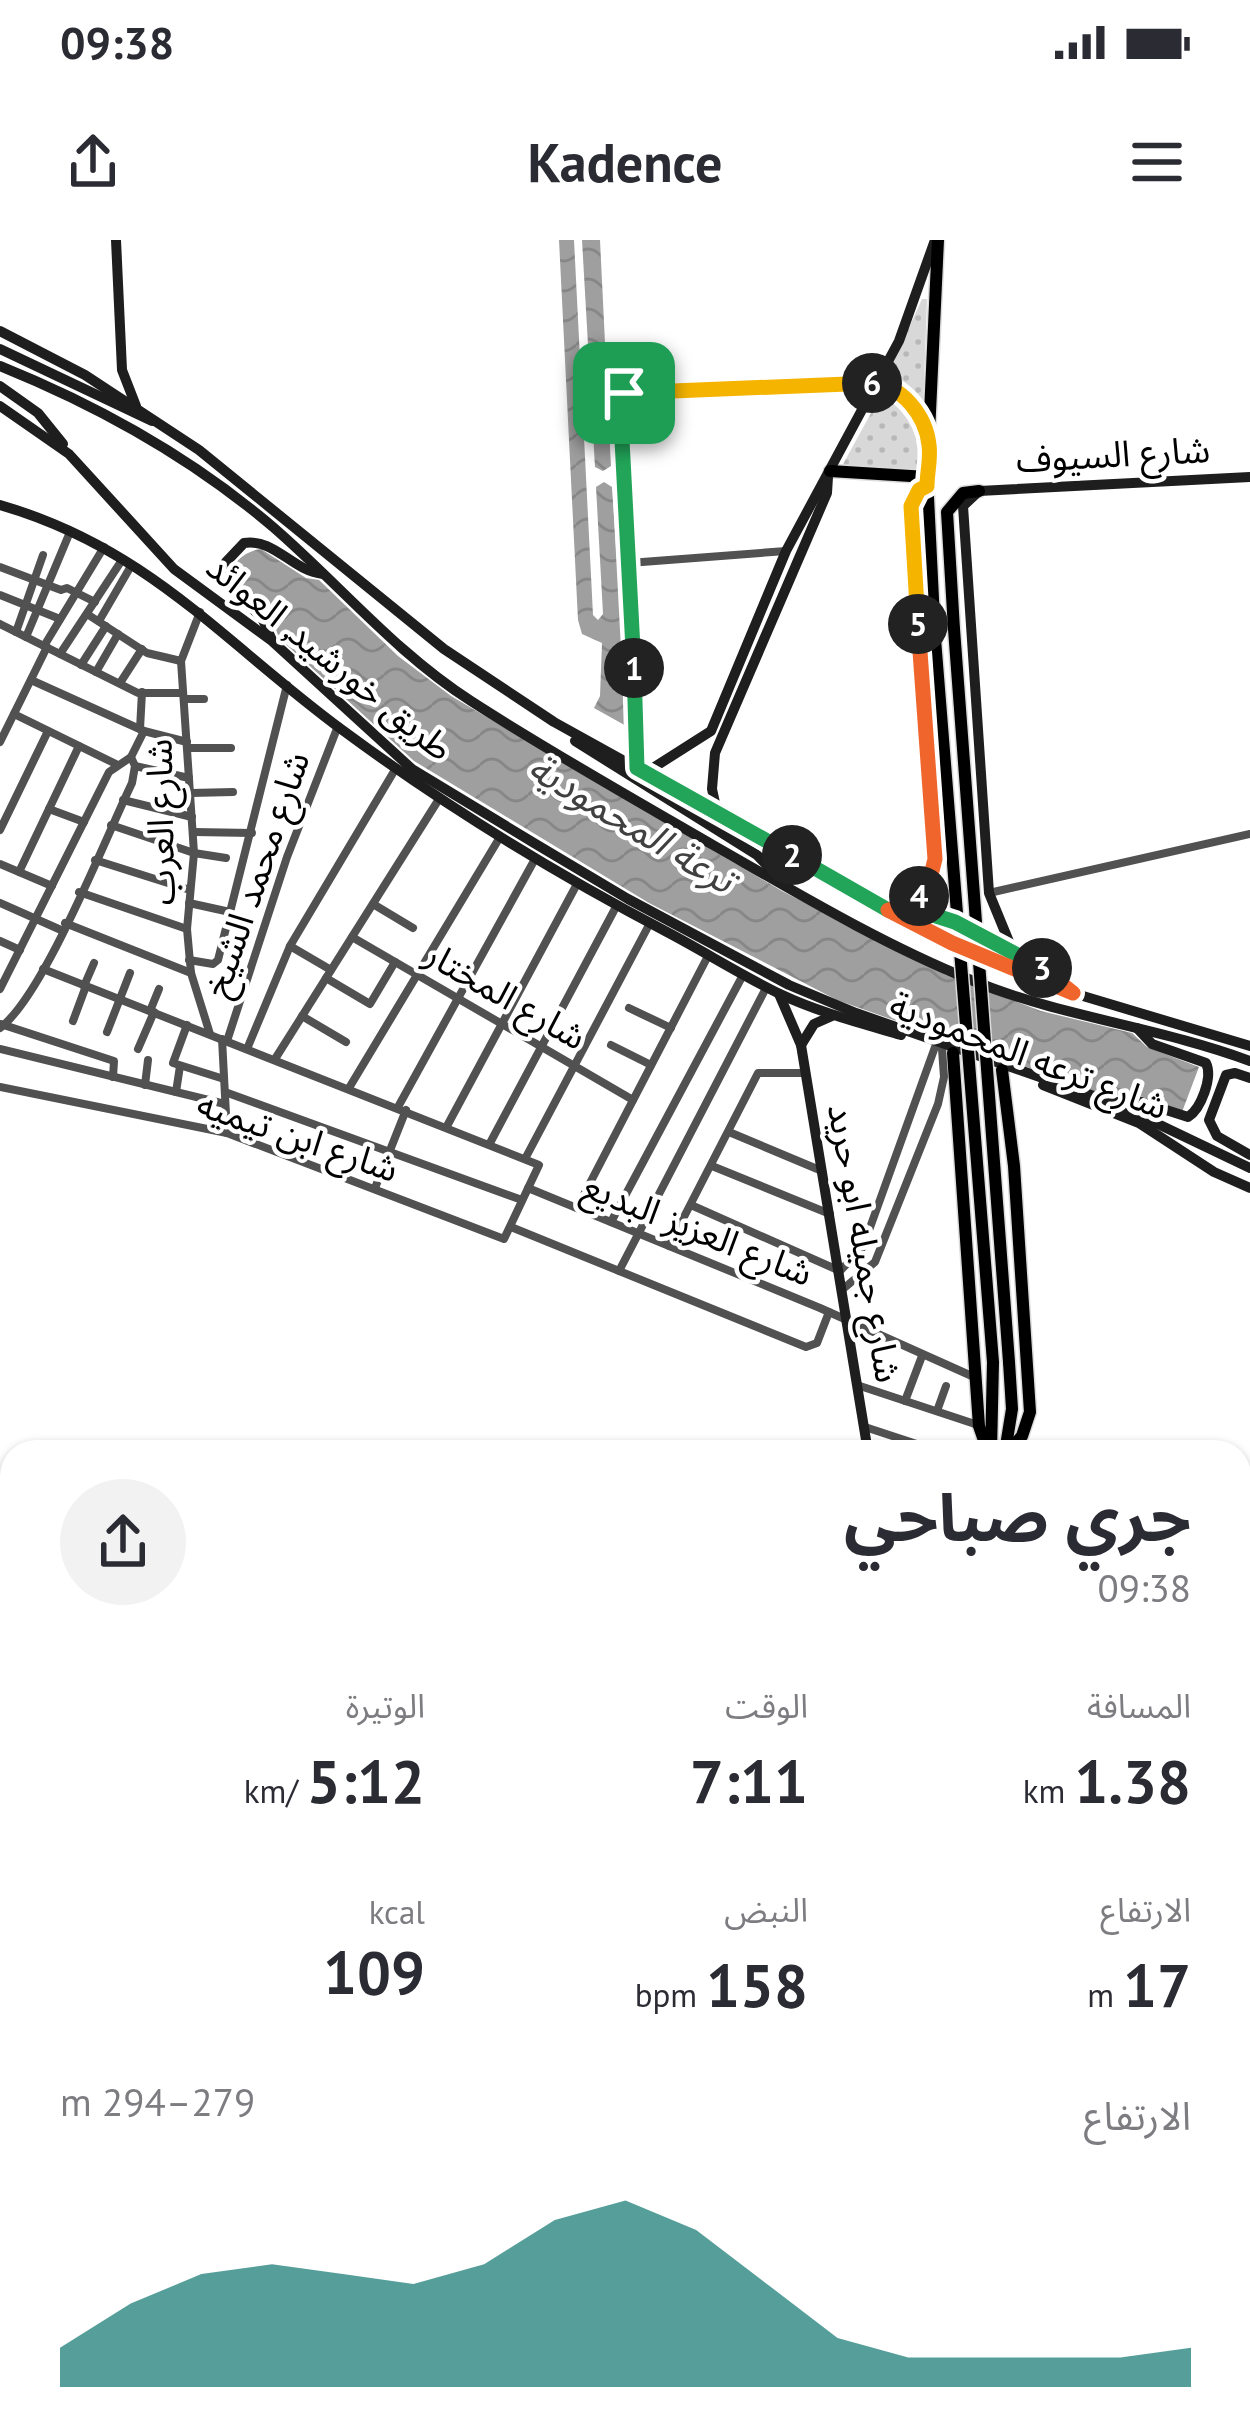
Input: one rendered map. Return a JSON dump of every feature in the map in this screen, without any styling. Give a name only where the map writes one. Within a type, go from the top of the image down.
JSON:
[{"type":"main road","points":[[116,240],[122,370],[136,406]]},
{"type":"main road","points":[[717,812],[712,771],[717,734],[786,551],[879,383],[936,240]]},
{"type":"main road","points":[[936,240],[927,482],[935,639],[993,1362],[990,1440]]},
{"type":"main road","points":[[0,332],[85,375],[199,450],[444,649],[554,722],[952,943],[1073,993],[1250,1046]]},
{"type":"main road","points":[[0,349],[128,413],[161,424]]},
{"type":"main road","points":[[0,366],[87,405],[176,455],[249,508],[386,636],[469,700],[788,888],[972,981],[1052,1009],[1250,1061]]},
{"type":"main road","points":[[879,383],[907,399],[929,443]]},
{"type":"main road","points":[[0,386],[38,413],[69,454]]},
{"type":"main road","name":"طريق خورشيد, العوائد","points":[[0,406],[69,454],[174,568],[272,641],[412,769],[628,899],[822,999],[1114,1102],[1250,1168]]},
{"type":"main road","points":[[829,474],[927,482]]},
{"type":"main road","points":[[641,771],[717,734],[827,493],[829,474]]},
{"type":"main road","name":"شارع السيوف","points":[[979,491],[1250,477]]},
{"type":"main road","points":[[888,910],[915,900],[929,883],[934,867],[910,515],[914,498],[927,482]]},
{"type":"main road","points":[[979,491],[963,493],[947,512],[1009,1362],[1008,1440]]},
{"type":"main road","points":[[979,491],[966,499],[961,513],[989,893],[1012,949]]},
{"type":"main road","name":"شارع ترعه المحمودية","points":[[0,506],[70,532],[128,561],[200,611],[338,726],[439,799],[577,884],[779,994],[1003,1070],[1139,1123],[1214,1172],[1250,1188]]},
{"type":"main road","points":[[272,641],[266,622],[224,580],[226,562],[244,543],[260,542],[299,568],[323,574]]},
{"type":"main road","points":[[554,722],[599,757],[765,861],[788,888]]},
{"type":"main road","points":[[888,910],[944,918],[1012,949],[1073,993]]},
{"type":"main road","name":"شارع جميله ابو حريد","points":[[779,994],[801,1045],[867,1440]]},
{"type":"main road","points":[[801,1045],[814,1024],[835,1016]]},
{"type":"main road","points":[[1114,1102],[1132,1099],[1185,1118],[1195,1113],[1209,1076],[1206,1063],[1152,1044],[1137,1028]]},
{"type":"main road","points":[[944,1049],[961,1149],[979,1426],[985,1440]]},
{"type":"main road","points":[[1003,1070],[1030,1412],[1018,1440]]},
{"type":"main road","points":[[1250,1078],[1235,1073],[1224,1078],[1210,1116],[1217,1136],[1250,1155]]},
{"type":"main road","points":[[961,1149],[987,1140],[1012,1151]]},
{"type":"street","points":[[641,771],[621,394],[879,383]]},
{"type":"street","points":[[26,637],[70,532]]},
{"type":"street","points":[[0,742],[59,622],[104,547]]},
{"type":"street","points":[[629,563],[786,551]]},
{"type":"street","points":[[16,632],[43,556]]},
{"type":"street","points":[[60,654],[128,561]]},
{"type":"street","points":[[81,665],[128,561]]},
{"type":"street","points":[[0,567],[94,602]]},
{"type":"street","points":[[1,598],[38,610],[73,635]]},
{"type":"street","name":"شارع العرب","points":[[200,611],[182,661],[194,832],[188,929],[191,973],[210,1034]]},
{"type":"street","points":[[87,614],[142,649],[182,661]]},
{"type":"street","points":[[0,624],[142,692],[204,699]]},
{"type":"street","points":[[96,672],[118,634]]},
{"type":"street","points":[[119,683],[142,649]]},
{"type":"street","points":[[31,680],[142,730],[187,745],[231,748]]},
{"type":"street","points":[[190,960],[217,962],[287,685]]},
{"type":"street","points":[[1,1026],[20,1009],[43,969],[135,775],[142,692]]},
{"type":"street","points":[[14,714],[116,764],[133,762],[190,778]]},
{"type":"street","name":"شارع محمد الشيخ","points":[[224,1040],[338,726]]},
{"type":"street","points":[[0,830],[49,731]]},
{"type":"street","points":[[20,872],[79,746]]},
{"type":"street","points":[[0,988],[116,764]]},
{"type":"street","points":[[247,1049],[290,946],[396,768]]},
{"type":"street","points":[[190,793],[232,792]]},
{"type":"street","points":[[274,1059],[439,799]]},
{"type":"street","points":[[123,800],[193,817]]},
{"type":"street","points":[[49,809],[84,822]]},
{"type":"street","points":[[112,825],[194,853],[226,858]]},
{"type":"street","points":[[194,832],[251,833]]},
{"type":"street","points":[[989,893],[1250,833]]},
{"type":"street","points":[[349,1088],[500,838]]},
{"type":"street","points":[[374,1188],[402,1109],[535,859]]},
{"type":"street","points":[[95,860],[190,890]]},
{"type":"street","points":[[0,864],[52,886]]},
{"type":"street","points":[[447,1126],[577,884]]},
{"type":"street","points":[[80,892],[188,929]]},
{"type":"street","points":[[189,903],[230,912]]},
{"type":"street","points":[[0,904],[191,973]]},
{"type":"street","points":[[373,904],[413,928]]},
{"type":"street","points":[[490,1143],[617,905]]},
{"type":"street","points":[[531,1159],[650,923]]},
{"type":"street","name":"شارع المختار","points":[[352,937],[633,1100]]},
{"type":"street","points":[[0,941],[20,950]]},
{"type":"street","points":[[290,946],[370,1004],[394,962]]},
{"type":"street","points":[[577,1208],[709,954]]},
{"type":"street","points":[[73,1022],[94,963]]},
{"type":"street","points":[[43,969],[531,1159],[539,1165],[510,1227],[809,1348],[817,1343],[829,1312]]},
{"type":"street","points":[[107,1032],[130,973]]},
{"type":"street","points":[[611,1222],[744,973]]},
{"type":"street","points":[[619,1271],[766,986]]},
{"type":"street","points":[[138,1049],[159,989]]},
{"type":"street","points":[[629,1008],[671,1028]]},
{"type":"street","points":[[302,1016],[346,1042]]},
{"type":"street","points":[[187,1025],[173,1061],[224,1079]]},
{"type":"street","points":[[1,1026],[114,1061],[113,1077]]},
{"type":"street","points":[[224,1040],[227,1133]]},
{"type":"street","points":[[611,1045],[651,1064]]},
{"type":"street","points":[[0,1049],[225,1104]]},
{"type":"street","points":[[691,1205],[840,1271],[863,1247],[944,1049]]},
{"type":"street","points":[[843,1289],[875,1262],[938,1104],[944,1049]]},
{"type":"street","points":[[145,1084],[148,1060]]},
{"type":"street","points":[[176,1092],[180,1066]]},
{"type":"street","points":[[669,1246],[758,1073],[805,1073]]},
{"type":"street","name":"شارع ابن تيميه","points":[[0,1087],[227,1133],[502,1239],[510,1227]]},
{"type":"street","points":[[224,1092],[523,1200]]},
{"type":"street","points":[[729,1132],[822,1172]]},
{"type":"street","points":[[712,1166],[830,1214]]},
{"type":"street","name":"شارع العزيز البديع","points":[[528,1188],[979,1379]]},
{"type":"street","points":[[905,1401],[922,1356]]},
{"type":"street","points":[[860,1386],[979,1426]]},
{"type":"street","points":[[937,1411],[946,1386]]},
{"type":"street","points":[[865,1426],[906,1440]]},
{"type":"shaded area","points":[[922,299],[927,299],[923,412],[911,390],[885,380]]},
{"type":"shaded area","points":[[882,393],[894,397],[910,413],[917,435],[919,472],[842,466]]},
{"type":"water","points":[[559,240],[574,240],[593,615],[598,620],[603,614],[596,487],[604,482],[612,487],[628,727],[594,708],[600,696],[602,643],[582,634],[578,620]]},
{"type":"water","points":[[582,240],[600,240],[611,466],[603,471],[595,467]]},
{"type":"water","name":"ترعة المحمودية","points":[[261,549],[306,578],[319,580],[398,656],[451,696],[782,891],[946,975],[1041,1011],[1132,1033],[1147,1047],[1199,1067],[1182,1112],[1130,1092],[1111,1097],[837,1000],[649,903],[414,761],[279,638],[272,618],[231,579],[240,559]]},
{"type":"route","points":[[624,393],[620,402],[637,768],[888,910],[930,914],[988,936],[1029,959],[1073,993],[952,943],[888,910],[921,895],[933,875],[935,859],[910,515],[914,498],[927,486],[929,443],[914,408],[892,387],[879,383],[624,393]]}]
